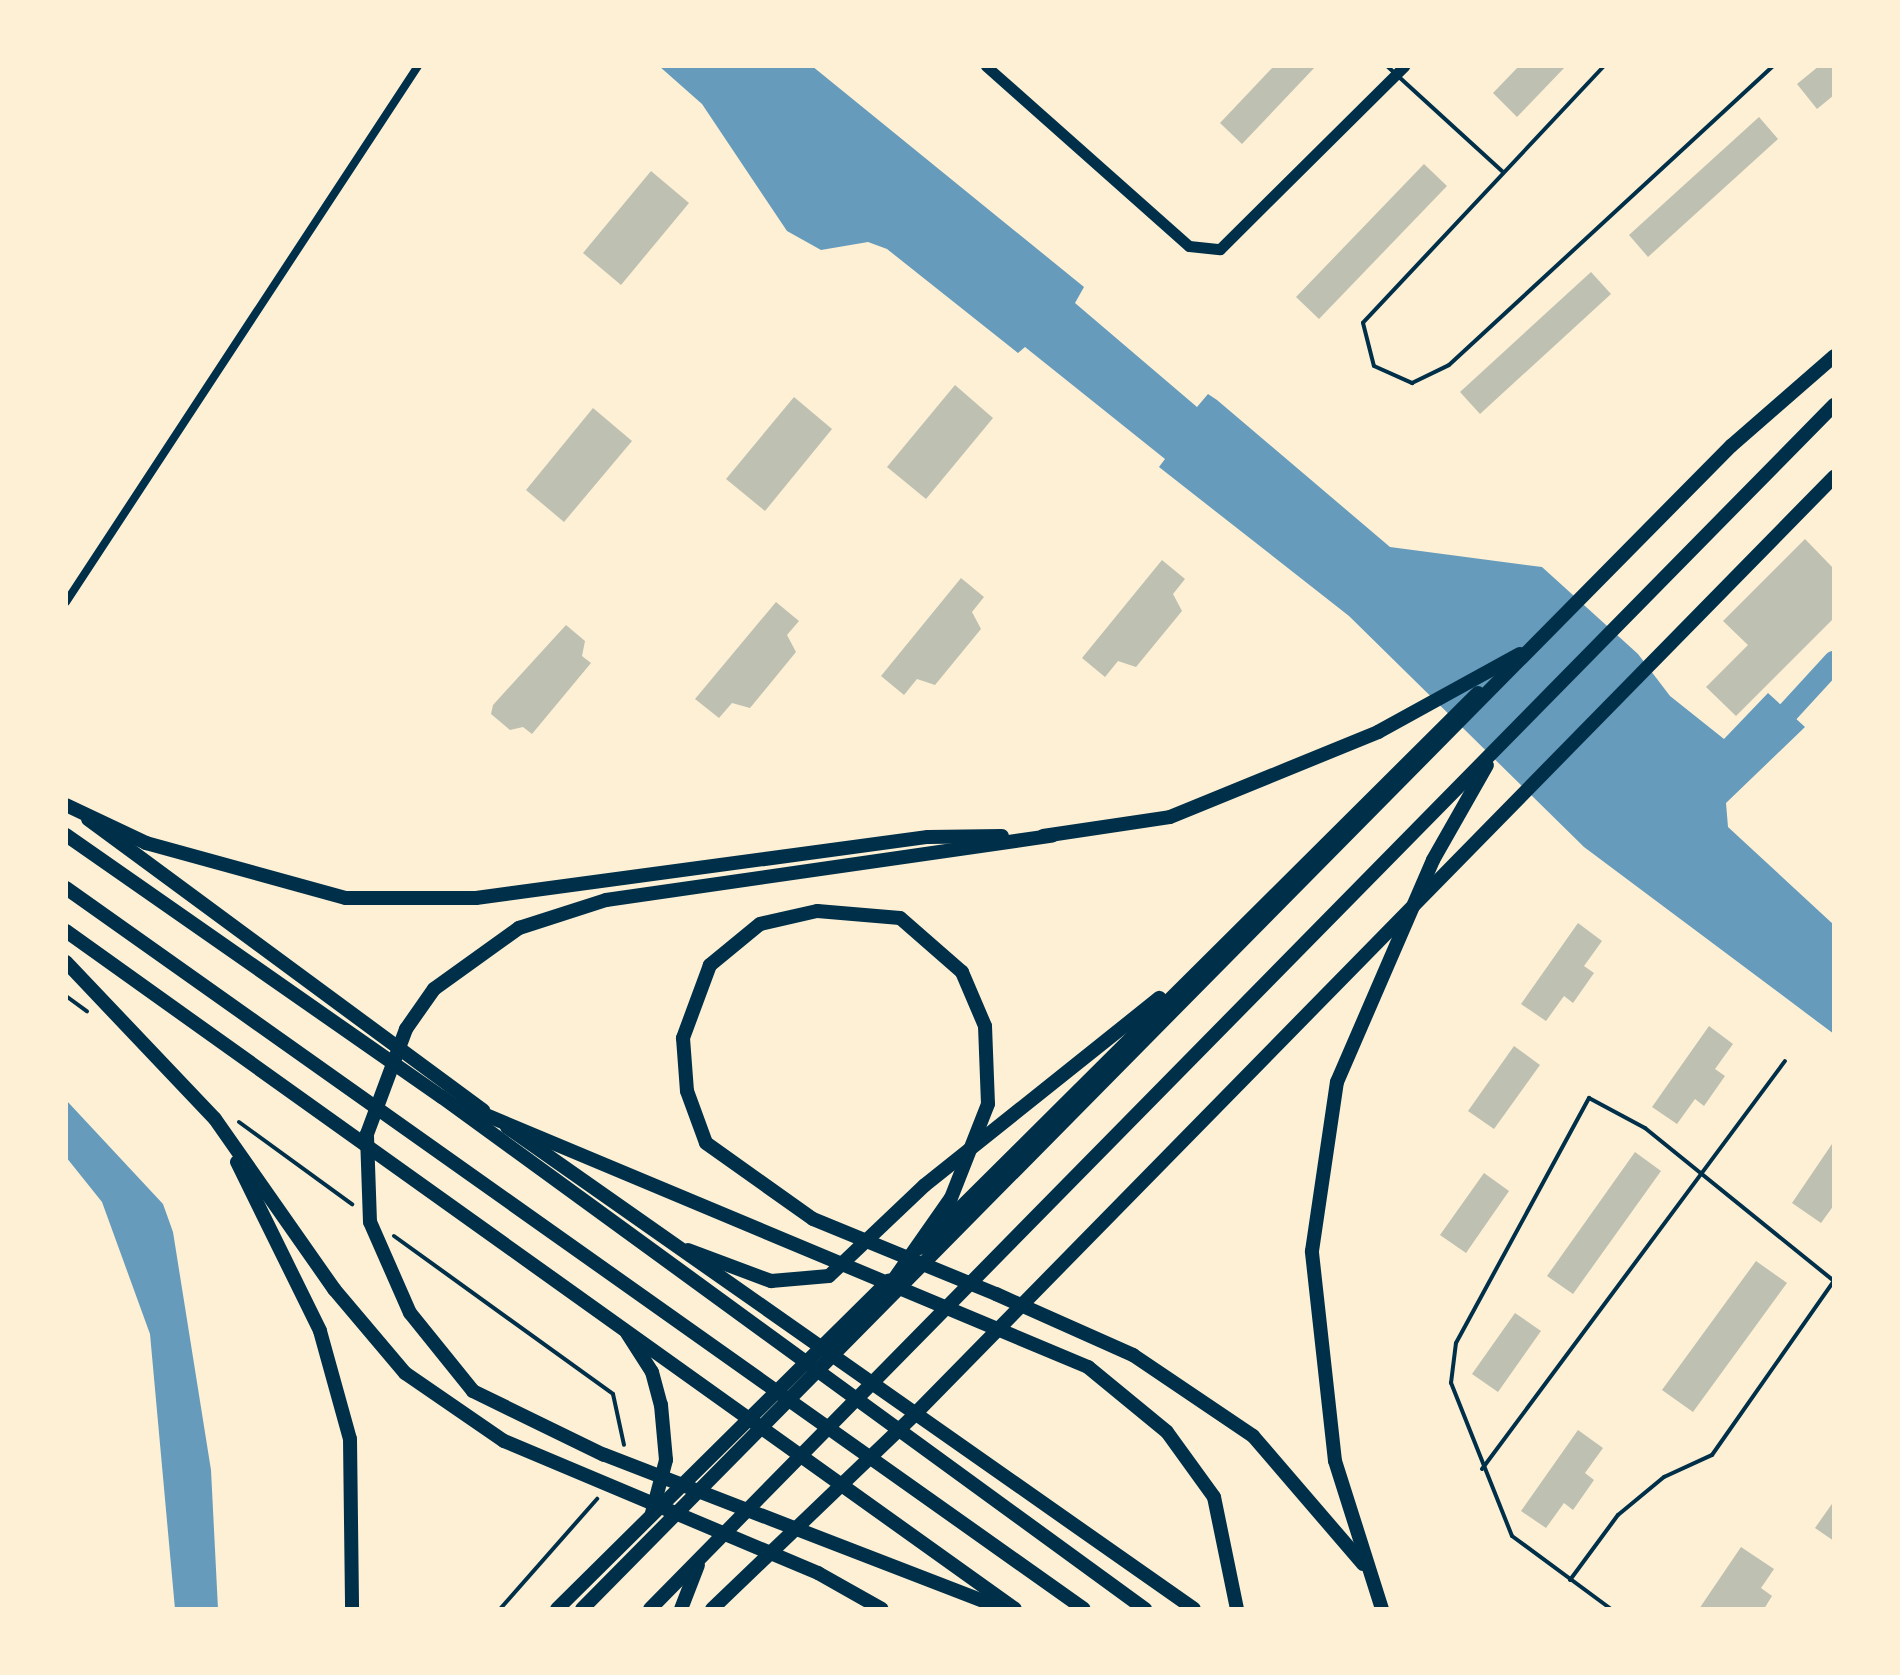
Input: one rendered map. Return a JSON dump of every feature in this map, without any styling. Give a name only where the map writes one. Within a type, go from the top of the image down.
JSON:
[{"type":"main road","points":[[557,1609],[1451,719],[1834,347]]},
{"type":"main road","points":[[582,1609],[1519,654],[1731,446],[1834,356]]},
{"type":"main road","points":[[650,1609],[1834,405]]},
{"type":"main road","points":[[712,1609],[914,1415],[1834,477]]},
{"type":"main road","points":[[1004,1609],[604,1455],[473,1391],[410,1313],[370,1222],[367,1134],[406,1029],[434,989],[519,928],[606,900],[1170,817],[1378,732],[1519,654]]},
{"type":"main road","points":[[1382,1609],[1363,1564],[1335,1461],[1312,1251],[1337,1082],[1433,860],[1497,747]]},
{"type":"main road","points":[[66,804],[160,848],[346,898],[476,898],[928,837],[1052,836]]},
{"type":"main road","points":[[66,804],[666,1242],[1194,1609]]},
{"type":"main road","points":[[66,835],[442,1097],[1145,1609]]},
{"type":"main road","points":[[66,888],[1084,1609]]},
{"type":"main road","points":[[860,1327],[887,1288],[906,1262],[915,1249],[951,1198],[988,1104],[985,1026],[962,972],[900,918],[817,911],[760,924],[710,965],[683,1038],[687,1091],[706,1143],[813,1219],[855,1236],[897,1254],[911,1260],[996,1294],[1133,1355],[1253,1436],[1363,1564]]},
{"type":"main road","points":[[66,931],[752,1416],[1015,1609]]},
{"type":"main road","points":[[666,1242],[771,1281],[829,1276],[925,1185],[1218,950]]},
{"type":"main road","points":[[66,962],[215,1119],[334,1289],[405,1373],[504,1441],[818,1573],[882,1609]]},
{"type":"main road","points":[[442,1097],[1088,1367],[1167,1432],[1214,1497],[1237,1609]]},
{"type":"main road","points":[[215,1119],[320,1331],[346,1424],[357,1582],[352,1609]]},
{"type":"main road","points":[[622,1326],[652,1372],[661,1405],[666,1460],[652,1513]]},
{"type":"main road","points":[[681,1609],[701,1558]]},
{"type":"street","points":[[66,602],[418,66]]},
{"type":"street","points":[[986,66],[1189,246],[1220,249],[1395,69]]},
{"type":"lane","points":[[1604,66],[1502,171],[1363,323],[1374,366],[1393,379],[1412,383],[1449,365],[1773,66]]},
{"type":"lane","points":[[1395,69],[1502,171]]},
{"type":"lane","points":[[1482,1469],[1703,1176],[1785,1061]]},
{"type":"lane","points":[[1570,1580],[1618,1515],[1664,1477],[1712,1455],[1834,1281],[1645,1128],[1589,1098],[1456,1343],[1453,1393],[1512,1536],[1570,1580],[1611,1609]]},
{"type":"water","points":[[659,66],[812,66],[1084,287],[1075,303],[1197,407],[1208,394],[1217,400],[1390,547],[1542,567],[1638,654],[1670,696],[1724,739],[1768,693],[1805,727],[1726,803],[1728,827],[1834,925],[1834,1034],[1584,847],[1349,616],[1159,467],[1165,459],[1025,347],[1018,353],[887,249],[868,242],[821,250],[787,231],[702,104]]},
{"type":"water","points":[[66,1100],[163,1204],[173,1232],[211,1470],[218,1609],[175,1609],[150,1334],[102,1202],[66,1157]]},
{"type":"building","points":[[1274,66],[1316,66],[1242,144],[1220,123]]},
{"type":"building","points":[[1519,66],[1566,66],[1517,117],[1493,93]]},
{"type":"building","points":[[1819,66],[1834,66],[1834,95],[1817,109],[1797,84]]},
{"type":"building","points":[[1759,117],[1778,139],[1648,257],[1629,235]]},
{"type":"building","points":[[1424,164],[1447,186],[1319,319],[1296,297]]},
{"type":"building","points":[[651,171],[689,203],[621,285],[583,253]]},
{"type":"building","points":[[1591,272],[1611,294],[1480,414],[1460,392]]},
{"type":"building","points":[[955,385],[993,418],[926,499],[887,467]]},
{"type":"building","points":[[794,397],[832,429],[765,511],[726,479]]},
{"type":"building","points":[[593,408],[632,441],[564,522],[526,490]]},
{"type":"building","points":[[1805,539],[1834,569],[1834,618],[1736,716],[1706,687],[1748,645],[1723,621]]},
{"type":"building","points":[[1162,560],[1185,579],[1173,594],[1182,611],[1136,667],[1118,661],[1105,677],[1082,658]]},
{"type":"building","points":[[961,578],[984,597],[972,612],[981,629],[935,685],[917,679],[904,695],[881,676]]},
{"type":"building","points":[[776,602],[799,621],[787,635],[796,652],[750,708],[732,703],[719,718],[695,699]]},
{"type":"building","points":[[566,625],[585,641],[582,656],[591,663],[532,734],[523,727],[510,730],[491,714],[493,705]]},
{"type":"building","points":[[1578,923],[1602,941],[1584,966],[1594,973],[1573,1003],[1564,996],[1546,1021],[1521,1004]]},
{"type":"building","points":[[1709,1026],[1733,1044],[1715,1069],[1725,1076],[1704,1106],[1695,1099],[1677,1124],[1652,1107]]},
{"type":"building","points":[[1514,1046],[1540,1065],[1494,1129],[1468,1111]]},
{"type":"building","points":[[1834,1141],[1834,1205],[1821,1223],[1792,1203]]},
{"type":"building","points":[[1635,1152],[1661,1171],[1573,1294],[1547,1276]]},
{"type":"building","points":[[1484,1173],[1509,1191],[1466,1253],[1440,1235]]},
{"type":"building","points":[[1756,1261],[1787,1283],[1693,1412],[1662,1390]]},
{"type":"building","points":[[1515,1313],[1541,1331],[1498,1392],[1472,1374]]},
{"type":"building","points":[[1578,1430],[1603,1448],[1585,1473],[1594,1480],[1573,1510],[1564,1503],[1546,1528],[1521,1511]]},
{"type":"building","points":[[1834,1501],[1834,1541],[1815,1528]]},
{"type":"building","points":[[1741,1547],[1774,1569],[1761,1588],[1772,1596],[1764,1609],[1699,1609]]},
{"type":"waterway","points":[[1768,734],[1834,662]]}]
